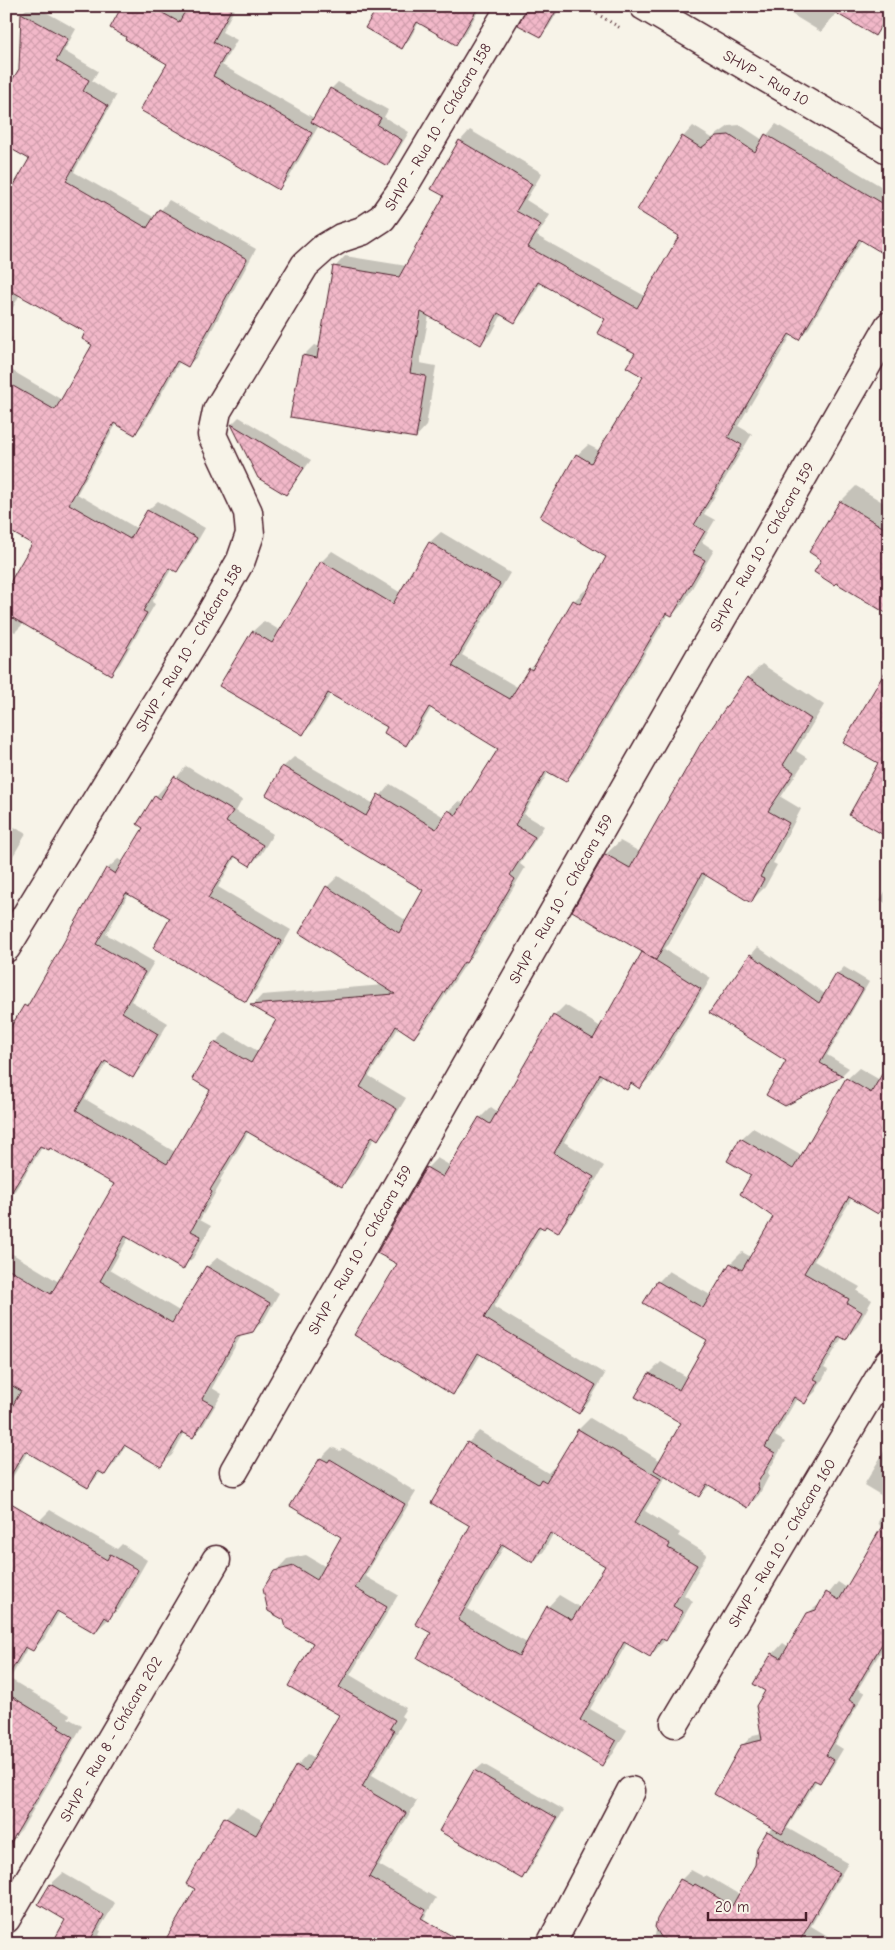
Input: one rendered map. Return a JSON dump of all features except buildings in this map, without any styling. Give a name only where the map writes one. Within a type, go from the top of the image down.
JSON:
[{"type":"street","name":"SHVP - Rua 10 - Chácara 158","points":[[6,948],[210,615],[241,560],[250,534],[248,512],[212,435],[217,411],[305,266],[324,248],[341,238],[362,231],[382,218],[406,183],[511,6]]},
{"type":"street","name":"SHVP - Rua 10","points":[[644,6],[889,150]]},
{"type":"street","name":"SHVP - Rua 10 - Chácara 159","points":[[234,1471],[889,326]]},
{"type":"street","name":"SHVP - Rua 10 - Chácara 160","points":[[675,1724],[889,1362]]},
{"type":"street","name":"SHVP - Rua 8 - Chácara 202","points":[[6,1919],[216,1560]]},
{"type":"street","points":[[551,1944],[631,1790]]}]
